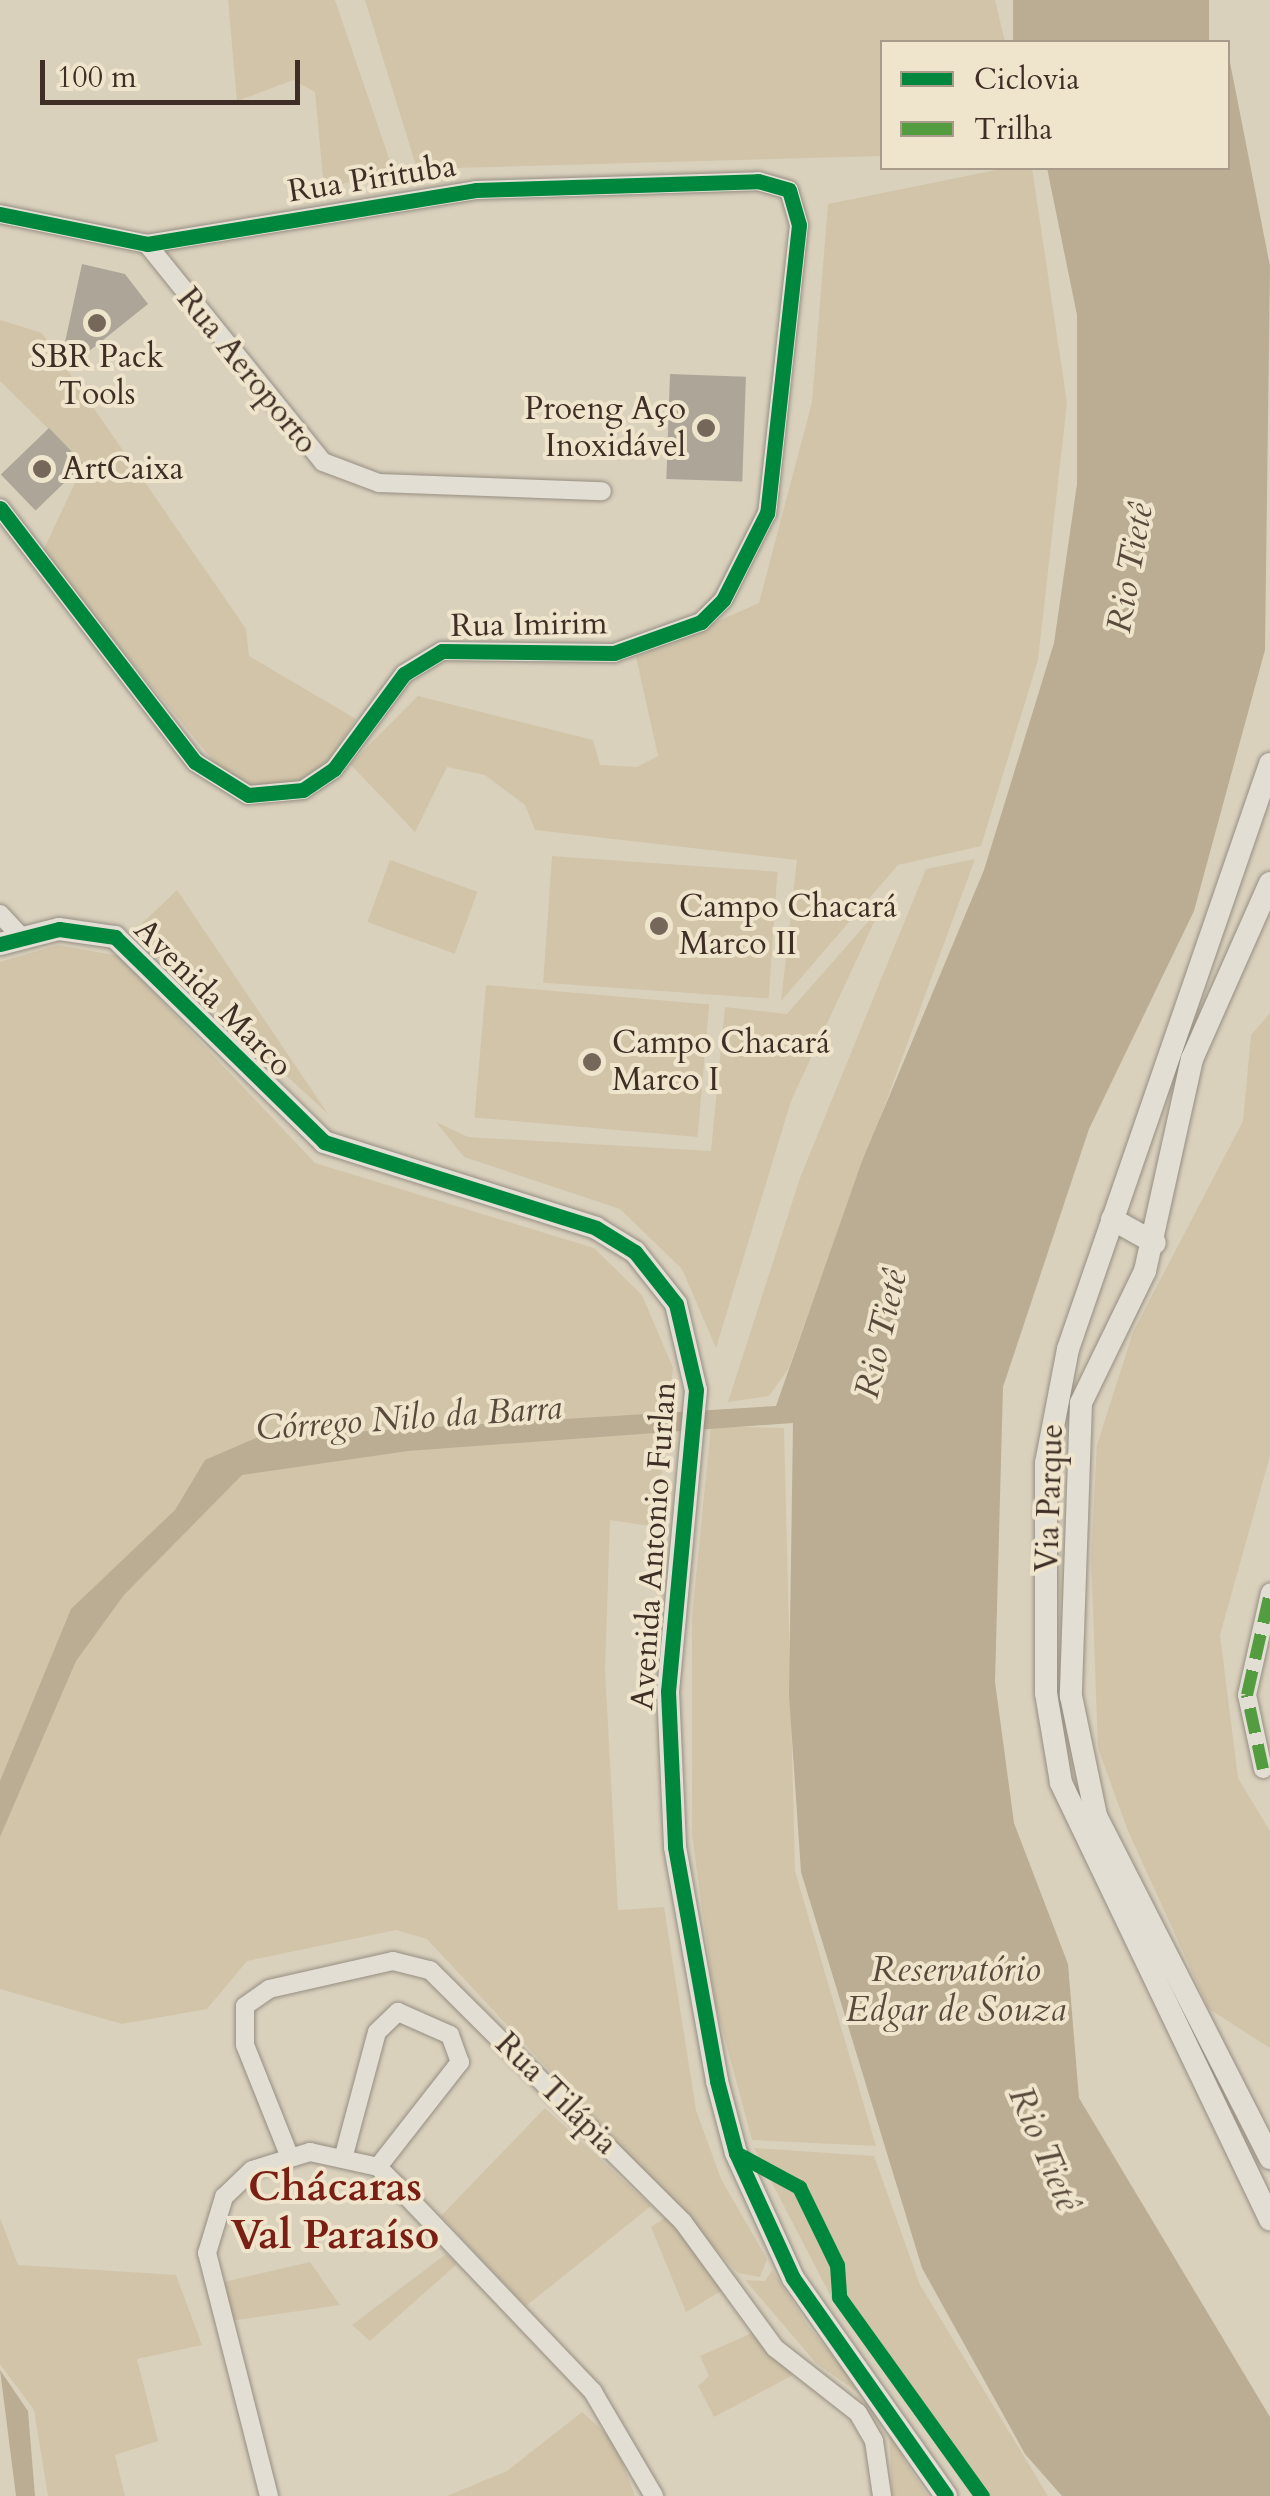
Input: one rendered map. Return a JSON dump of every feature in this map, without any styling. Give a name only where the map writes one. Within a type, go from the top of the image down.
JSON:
[{"type":"main road","name":"Via Parque","points":[[1270,764],[1112,1219],[1048,1428],[1048,1720],[1073,1818],[1270,2218]]},
{"type":"main road","name":"Via Parque","points":[[1270,883],[1192,1059],[1154,1243],[1093,1372],[1075,1438],[1074,1740],[1108,1843],[1270,2158]]},
{"type":"main road","name":"Avenida Marco","points":[[11,941],[59,929],[115,936],[305,1127],[370,1160]]},
{"type":"main road","name":"Avenida Antonio Furlan","points":[[370,1160],[596,1228],[635,1252],[676,1304],[696,1390],[676,1550],[674,1830],[717,2081],[736,2153],[793,2278],[946,2496]]},
{"type":"main road","points":[[1112,1219],[1154,1243]]},
{"type":"street","name":"Rua Pirituba","points":[[0,214],[147,244],[476,190],[758,182]]},
{"type":"street","name":"Rua Imirim","points":[[0,508],[195,762],[248,795],[320,782],[404,674],[442,651],[614,653],[656,644],[723,600],[767,512],[799,225],[788,190],[758,182]]},
{"type":"street","name":"Rua Aeroporto","points":[[147,244],[324,462],[378,483],[602,491]]},
{"type":"street","points":[[0,914],[11,941]]},
{"type":"street","points":[[1263,1769],[1247,1695],[1270,1594]]},
{"type":"street","name":"Rua Tilápia","points":[[290,2155],[245,2045],[245,2006],[269,1989],[393,1961],[430,1970],[683,2222],[775,2348],[858,2412],[874,2441],[882,2496]]},
{"type":"street","points":[[344,2155],[378,2032],[398,2012],[450,2035],[460,2062],[378,2167]]},
{"type":"street","points":[[269,2496],[207,2253],[224,2197],[252,2170],[290,2155],[344,2155],[378,2167],[593,2392],[654,2496]]},
{"type":"shaded area","points":[[228,0],[335,0],[393,170],[324,189],[315,92],[293,80],[237,101]]},
{"type":"shaded area","points":[[365,0],[995,0],[1005,40],[880,40],[880,156],[417,169]]},
{"type":"shaded area","points":[[996,170],[1032,170],[1067,403],[1038,660],[981,846],[898,865],[781,1001],[797,860],[535,830],[525,805],[485,775],[447,767],[415,832],[350,764],[418,696],[593,740],[600,765],[637,767],[658,756],[636,657],[759,603],[812,402],[828,204]]},
{"type":"shaded area","points":[[0,320],[42,333],[246,629],[249,656],[356,719],[326,766],[286,787],[253,788],[220,769],[42,553],[84,464],[0,381]]},
{"type":"shaded area","name":"Campo Chacará Marco II","points":[[552,856],[777,872],[769,998],[543,983]]},
{"type":"shaded area","points":[[975,859],[788,1369],[769,1396],[728,1402],[800,1178],[926,869]]},
{"type":"shaded area","points":[[390,860],[477,892],[455,954],[367,922]]},
{"type":"shaded area","points":[[177,890],[328,1114],[132,933]]},
{"type":"shaded area","points":[[881,907],[791,1101],[716,1348],[682,1269],[620,1209],[464,1157],[436,1122],[468,1137],[711,1151],[725,1007],[787,1014]]},
{"type":"shaded area","points":[[58,945],[119,956],[315,1163],[594,1248],[642,1295],[673,1368],[656,1527],[610,1520],[605,1670],[618,1910],[664,1907],[696,2110],[721,2179],[767,2259],[760,2277],[738,2273],[427,1939],[396,1930],[247,1961],[207,2009],[122,2024],[0,1989],[0,962]]},
{"type":"shaded area","name":"Campo Chacará Marco I","points":[[486,985],[709,1005],[698,1137],[474,1117]]},
{"type":"shaded area","points":[[1270,1013],[1270,1456],[1220,1635],[1238,1778],[1270,1831],[1270,2048],[1209,2009],[1128,1831],[1098,1748],[1091,1557],[1097,1445],[1133,1332],[1243,1121],[1251,1035]]},
{"type":"shaded area","points":[[711,1426],[784,1428],[795,1871],[876,2146],[752,2140],[715,2002],[692,1835],[692,1618]]},
{"type":"shaded area","points":[[545,2108],[651,2206],[526,2306],[441,2216]]},
{"type":"shaded area","points":[[754,2148],[874,2156],[920,2285],[1048,2496],[972,2496],[829,2293]]},
{"type":"shaded area","points":[[668,2216],[723,2290],[686,2312],[651,2227]]},
{"type":"shaded area","points":[[0,2218],[18,2265],[176,2275],[202,2345],[137,2359],[158,2441],[115,2455],[125,2496],[48,2496],[34,2410],[0,2364]]},
{"type":"shaded area","points":[[446,2254],[457,2264],[370,2341],[352,2325]]},
{"type":"shaded area","points":[[310,2262],[340,2305],[230,2321],[219,2283]]},
{"type":"shaded area","points":[[772,2270],[809,2327],[870,2401],[816,2363],[745,2280],[765,2281]]},
{"type":"shaded area","points":[[752,2333],[793,2375],[714,2417],[698,2386],[709,2376],[700,2356]]},
{"type":"shaded area","points":[[582,2412],[614,2441],[635,2496],[447,2496],[507,2471]]},
{"type":"shaded area","points":[[889,2424],[905,2461],[928,2496],[892,2496]]},
{"type":"water","points":[[1013,0],[1209,0],[1209,40],[1013,40]]},
{"type":"water","name":"Reservatório Edgar de Souza","points":[[1230,62],[1270,266],[1265,650],[1194,911],[1089,1129],[1003,1387],[995,1682],[1014,1823],[1068,1964],[1079,2098],[1270,2417],[1270,2496],[1062,2496],[1025,2454],[922,2268],[801,1872],[789,1695],[793,1423],[408,1451],[242,1475],[124,1595],[76,1661],[0,1837],[0,1781],[71,1609],[175,1510],[205,1460],[256,1438],[776,1406],[862,1161],[984,870],[1054,643],[1077,484],[1077,315],[1047,170],[1230,170]]},
{"type":"water","points":[[0,2370],[28,2411],[35,2496],[16,2496]]},
{"type":"building","name":"SBR Pack Tools","points":[[82,264],[125,274],[148,304],[88,352],[65,342]]},
{"type":"building","name":"Proeng Aço Inoxidável","points":[[670,374],[746,377],[742,482],[666,479]]},
{"type":"building","name":"ArtCaixa","points":[[49,428],[84,464],[36,511],[1,475]]},
{"type":"marked path","points":[[1263,1769],[1247,1695],[1270,1593]]},
{"type":"cycle path","points":[[0,214],[147,244],[476,190],[758,181],[789,190],[799,225],[767,513],[723,600],[701,622],[614,653],[442,651],[404,674],[334,769],[303,790],[248,795],[195,762],[0,508]]},
{"type":"cycle path","points":[[0,944],[59,929],[115,937],[324,1142],[596,1228],[635,1252],[676,1304],[696,1390],[668,1691],[675,1847],[717,2081],[736,2153],[793,2278],[946,2496]]},
{"type":"cycle path","points":[[736,2153],[799,2187],[837,2265],[839,2297],[982,2496]]},
{"type":"place","name":"SBR Pack Tools","points":[[97,323]]},
{"type":"place","name":"Proeng Aço Inoxidável","points":[[706,428]]},
{"type":"place","name":"ArtCaixa","points":[[42,469]]},
{"type":"place","name":"Campo Chacará Marco II","points":[[659,926]]},
{"type":"place","name":"Campo Chacará Marco I","points":[[592,1062]]},
{"type":"district","name":"Chácaras Val Paraíso","points":[[335,2211]]},
{"type":"water label","name":"Rio Tietê","points":[[1130,568]]},
{"type":"water label","name":"Rio Tietê","points":[[881,1334]]},
{"type":"water label","name":"Córrego Nilo da Barra","points":[[409,1418]]},
{"type":"water label","name":"Rio Tietê","points":[[1044,2149]]}]
